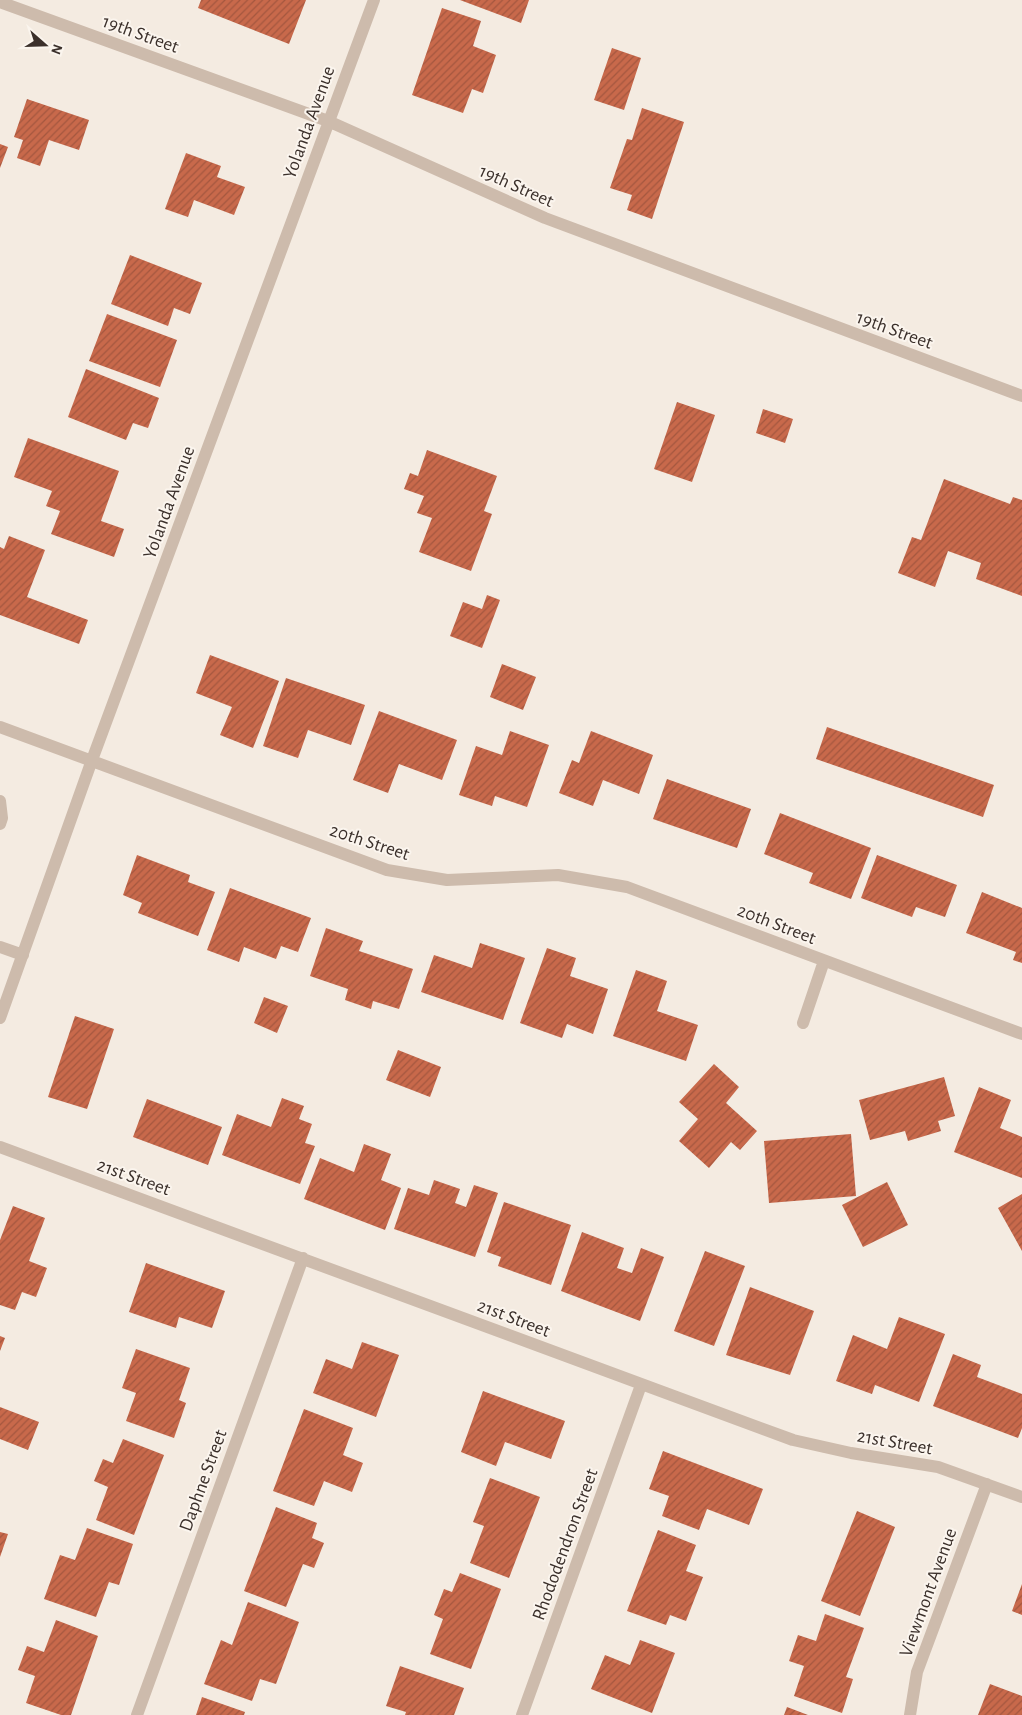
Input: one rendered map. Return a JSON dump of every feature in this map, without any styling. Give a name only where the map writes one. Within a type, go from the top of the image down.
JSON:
[{"type":"street","name":"Yolanda Avenue","points":[[0,1018],[92,760],[374,0]]},
{"type":"street","name":"19th Street","points":[[0,2],[328,121],[544,218],[1022,396]]},
{"type":"street","name":"20th Street","points":[[0,727],[387,870],[447,880],[558,875],[627,887],[1022,1034]]},
{"type":"street","points":[[0,801],[2,818],[0,824]]},
{"type":"street","points":[[0,947],[23,955]]},
{"type":"street","name":"20th Street","points":[[803,1023],[824,961]]},
{"type":"street","name":"21st Street","points":[[0,1147],[793,1440],[851,1453],[938,1467],[1022,1497]]},
{"type":"street","name":"Daphne Street","points":[[137,1715],[303,1258]]},
{"type":"street","name":"Rhododendron Street","points":[[522,1715],[641,1385]]},
{"type":"street","name":"Viewmont Avenue","points":[[910,1715],[917,1672],[987,1484]]},
{"type":"building","points":[[201,0],[306,0],[289,44],[198,8]]},
{"type":"building","points":[[460,0],[529,0],[521,23]]},
{"type":"building","points":[[442,8],[481,21],[473,46],[496,55],[483,93],[472,89],[463,113],[412,95]]},
{"type":"building","points":[[612,48],[641,58],[624,110],[594,100]]},
{"type":"building","points":[[27,99],[89,120],[79,150],[49,140],[40,166],[17,158],[23,140],[14,137]]},
{"type":"building","points":[[642,108],[684,122],[652,219],[627,210],[632,195],[610,188],[627,139],[632,140]]},
{"type":"building","points":[[0,144],[8,147],[0,168]]},
{"type":"building","points":[[186,153],[221,166],[217,177],[245,187],[234,215],[194,200],[188,217],[165,209]]},
{"type":"building","points":[[130,255],[202,283],[190,314],[174,308],[168,326],[111,304]]},
{"type":"building","points":[[107,314],[177,340],[160,387],[89,361]]},
{"type":"building","points":[[86,369],[159,398],[148,428],[133,423],[126,440],[68,417]]},
{"type":"building","points":[[677,402],[715,415],[692,482],[654,469]]},
{"type":"building","points":[[763,409],[793,419],[785,443],[756,433]]},
{"type":"building","points":[[28,438],[119,471],[101,521],[124,529],[114,557],[51,534],[60,511],[46,506],[52,491],[14,477]]},
{"type":"building","points":[[427,450],[497,476],[484,511],[492,514],[471,571],[419,552],[432,518],[417,513],[424,496],[404,489],[410,473],[418,476]]},
{"type":"building","points":[[944,479],[1010,504],[1013,497],[1022,500],[1022,596],[976,579],[981,563],[948,551],[935,587],[898,573],[912,537],[921,540]]},
{"type":"building","points":[[9,536],[45,550],[27,597],[88,620],[79,644],[0,615],[0,547],[4,549]]},
{"type":"building","points":[[487,595],[500,600],[482,648],[450,636],[463,602],[482,609]]},
{"type":"building","points":[[210,655],[279,681],[253,748],[220,735],[232,707],[196,693]]},
{"type":"building","points":[[502,664],[536,677],[523,710],[490,697]]},
{"type":"building","points":[[286,678],[365,705],[351,745],[308,730],[298,758],[263,746]]},
{"type":"building","points":[[379,711],[457,740],[442,780],[399,764],[388,793],[353,780]]},
{"type":"building","points":[[827,727],[994,785],[983,817],[816,759]]},
{"type":"building","points":[[510,731],[549,745],[527,807],[495,796],[492,806],[459,795],[476,746],[502,755]]},
{"type":"building","points":[[591,731],[653,755],[639,794],[603,780],[593,806],[559,793],[572,760],[579,763]]},
{"type":"building","points":[[667,779],[751,809],[737,848],[653,819]]},
{"type":"building","points":[[780,813],[871,848],[851,899],[809,883],[813,873],[764,854]]},
{"type":"building","points":[[137,855],[190,875],[188,882],[215,892],[198,936],[138,913],[142,903],[123,895]]},
{"type":"building","points":[[877,855],[957,885],[945,917],[916,907],[912,917],[861,898]]},
{"type":"building","points":[[230,888],[311,918],[298,952],[281,946],[276,959],[244,947],[239,962],[207,950]]},
{"type":"building","points":[[982,892],[1022,908],[1022,963],[1013,960],[1016,952],[966,933]]},
{"type":"building","points":[[326,928],[363,941],[359,951],[413,969],[399,1009],[373,1001],[371,1009],[345,1000],[348,989],[310,976]]},
{"type":"building","points":[[480,943],[525,958],[503,1020],[421,992],[434,955],[472,968]]},
{"type":"building","points":[[547,948],[576,958],[570,976],[608,989],[593,1034],[567,1024],[562,1038],[520,1023]]},
{"type":"building","points":[[636,970],[667,981],[657,1011],[698,1025],[686,1061],[613,1036]]},
{"type":"building","points":[[264,997],[288,1006],[277,1033],[254,1023]]},
{"type":"building","points":[[75,1016],[114,1029],[87,1109],[48,1097]]},
{"type":"building","points":[[398,1050],[441,1067],[430,1097],[386,1080]]},
{"type":"building","points":[[714,1064],[739,1087],[726,1103],[757,1131],[740,1150],[731,1142],[709,1168],[679,1141],[698,1119],[679,1102]]},
{"type":"building","points":[[944,1077],[955,1116],[938,1121],[941,1131],[908,1141],[905,1131],[870,1140],[859,1100]]},
{"type":"building","points":[[979,1087],[1011,1100],[1000,1128],[1022,1137],[1022,1178],[954,1152]]},
{"type":"building","points":[[282,1098],[304,1106],[299,1119],[312,1124],[305,1143],[315,1146],[300,1184],[222,1155],[237,1114],[271,1127]]},
{"type":"building","points":[[147,1099],[222,1127],[208,1165],[133,1137]]},
{"type":"building","points":[[851,1134],[856,1196],[769,1203],[764,1141]]},
{"type":"building","points":[[364,1144],[391,1154],[381,1180],[401,1188],[385,1230],[304,1199],[320,1158],[354,1172]]},
{"type":"building","points":[[434,1180],[460,1189],[455,1203],[466,1207],[474,1185],[498,1193],[475,1257],[394,1229],[408,1188],[429,1195]]},
{"type":"building","points":[[887,1182],[908,1225],[863,1247],[842,1205]]},
{"type":"building","points":[[1022,1194],[1022,1251],[998,1208]]},
{"type":"building","points":[[504,1202],[571,1225],[551,1285],[498,1266],[501,1257],[487,1252]]},
{"type":"building","points":[[13,1206],[45,1218],[29,1261],[47,1268],[36,1297],[22,1292],[15,1310],[0,1305],[0,1240]]},
{"type":"building","points":[[582,1232],[624,1248],[617,1268],[632,1273],[641,1248],[664,1257],[640,1321],[561,1291]]},
{"type":"building","points":[[705,1251],[745,1266],[714,1346],[674,1331]]},
{"type":"building","points":[[146,1263],[225,1291],[212,1328],[179,1317],[176,1328],[129,1312]]},
{"type":"building","points":[[750,1287],[814,1311],[790,1375],[726,1355]]},
{"type":"building","points":[[899,1317],[945,1334],[919,1402],[875,1385],[872,1394],[836,1381],[853,1335],[887,1349]]},
{"type":"building","points":[[0,1336],[5,1338],[0,1351]]},
{"type":"building","points":[[362,1342],[399,1355],[376,1417],[313,1393],[326,1359],[352,1369]]},
{"type":"building","points":[[136,1349],[190,1368],[179,1400],[186,1403],[174,1438],[126,1421],[136,1393],[122,1388]]},
{"type":"building","points":[[953,1354],[981,1365],[977,1377],[1022,1394],[1022,1428],[1018,1438],[933,1406]]},
{"type":"building","points":[[483,1391],[565,1421],[551,1459],[505,1442],[496,1466],[461,1452]]},
{"type":"building","points":[[0,1407],[39,1422],[28,1450],[0,1439]]},
{"type":"building","points":[[304,1409],[353,1428],[343,1455],[363,1463],[352,1492],[324,1481],[314,1506],[273,1491]]},
{"type":"building","points":[[123,1439],[164,1455],[134,1535],[96,1520],[108,1487],[94,1481],[103,1459],[113,1463]]},
{"type":"building","points":[[663,1451],[763,1489],[749,1525],[707,1509],[699,1530],[662,1516],[669,1496],[649,1489]]},
{"type":"building","points":[[490,1478],[540,1497],[509,1578],[470,1563],[484,1526],[473,1522]]},
{"type":"building","points":[[276,1507],[317,1523],[312,1538],[324,1543],[314,1568],[303,1564],[286,1607],[244,1591]]},
{"type":"building","points":[[857,1511],[895,1527],[860,1616],[821,1601]]},
{"type":"building","points":[[87,1528],[133,1544],[119,1585],[109,1582],[96,1617],[44,1599],[60,1555],[75,1560]]},
{"type":"building","points":[[658,1530],[696,1545],[686,1571],[703,1577],[686,1621],[670,1615],[666,1625],[627,1611]]},
{"type":"building","points":[[0,1532],[8,1534],[0,1557]]},
{"type":"building","points":[[460,1573],[501,1589],[471,1669],[430,1654],[443,1619],[434,1615],[444,1589],[452,1592]]},
{"type":"building","points":[[1022,1584],[1022,1615],[1012,1611]]},
{"type":"building","points":[[248,1602],[299,1622],[276,1684],[260,1679],[252,1701],[204,1684],[221,1640],[232,1645]]},
{"type":"building","points":[[825,1614],[864,1628],[846,1677],[853,1679],[842,1713],[794,1696],[804,1666],[789,1661],[798,1635],[816,1641]]},
{"type":"building","points":[[56,1620],[98,1636],[71,1715],[61,1715],[26,1703],[35,1676],[18,1670],[27,1646],[44,1652]]},
{"type":"building","points":[[640,1640],[675,1653],[652,1713],[591,1689],[605,1655],[630,1665]]},
{"type":"building","points":[[400,1666],[464,1688],[454,1715],[405,1715],[406,1712],[386,1706]]},
{"type":"building","points":[[990,1684],[1022,1696],[1022,1715],[978,1715]]},
{"type":"building","points":[[202,1697],[245,1712],[244,1715],[196,1715]]},
{"type":"building","points":[[787,1707],[808,1715],[784,1715]]}]
